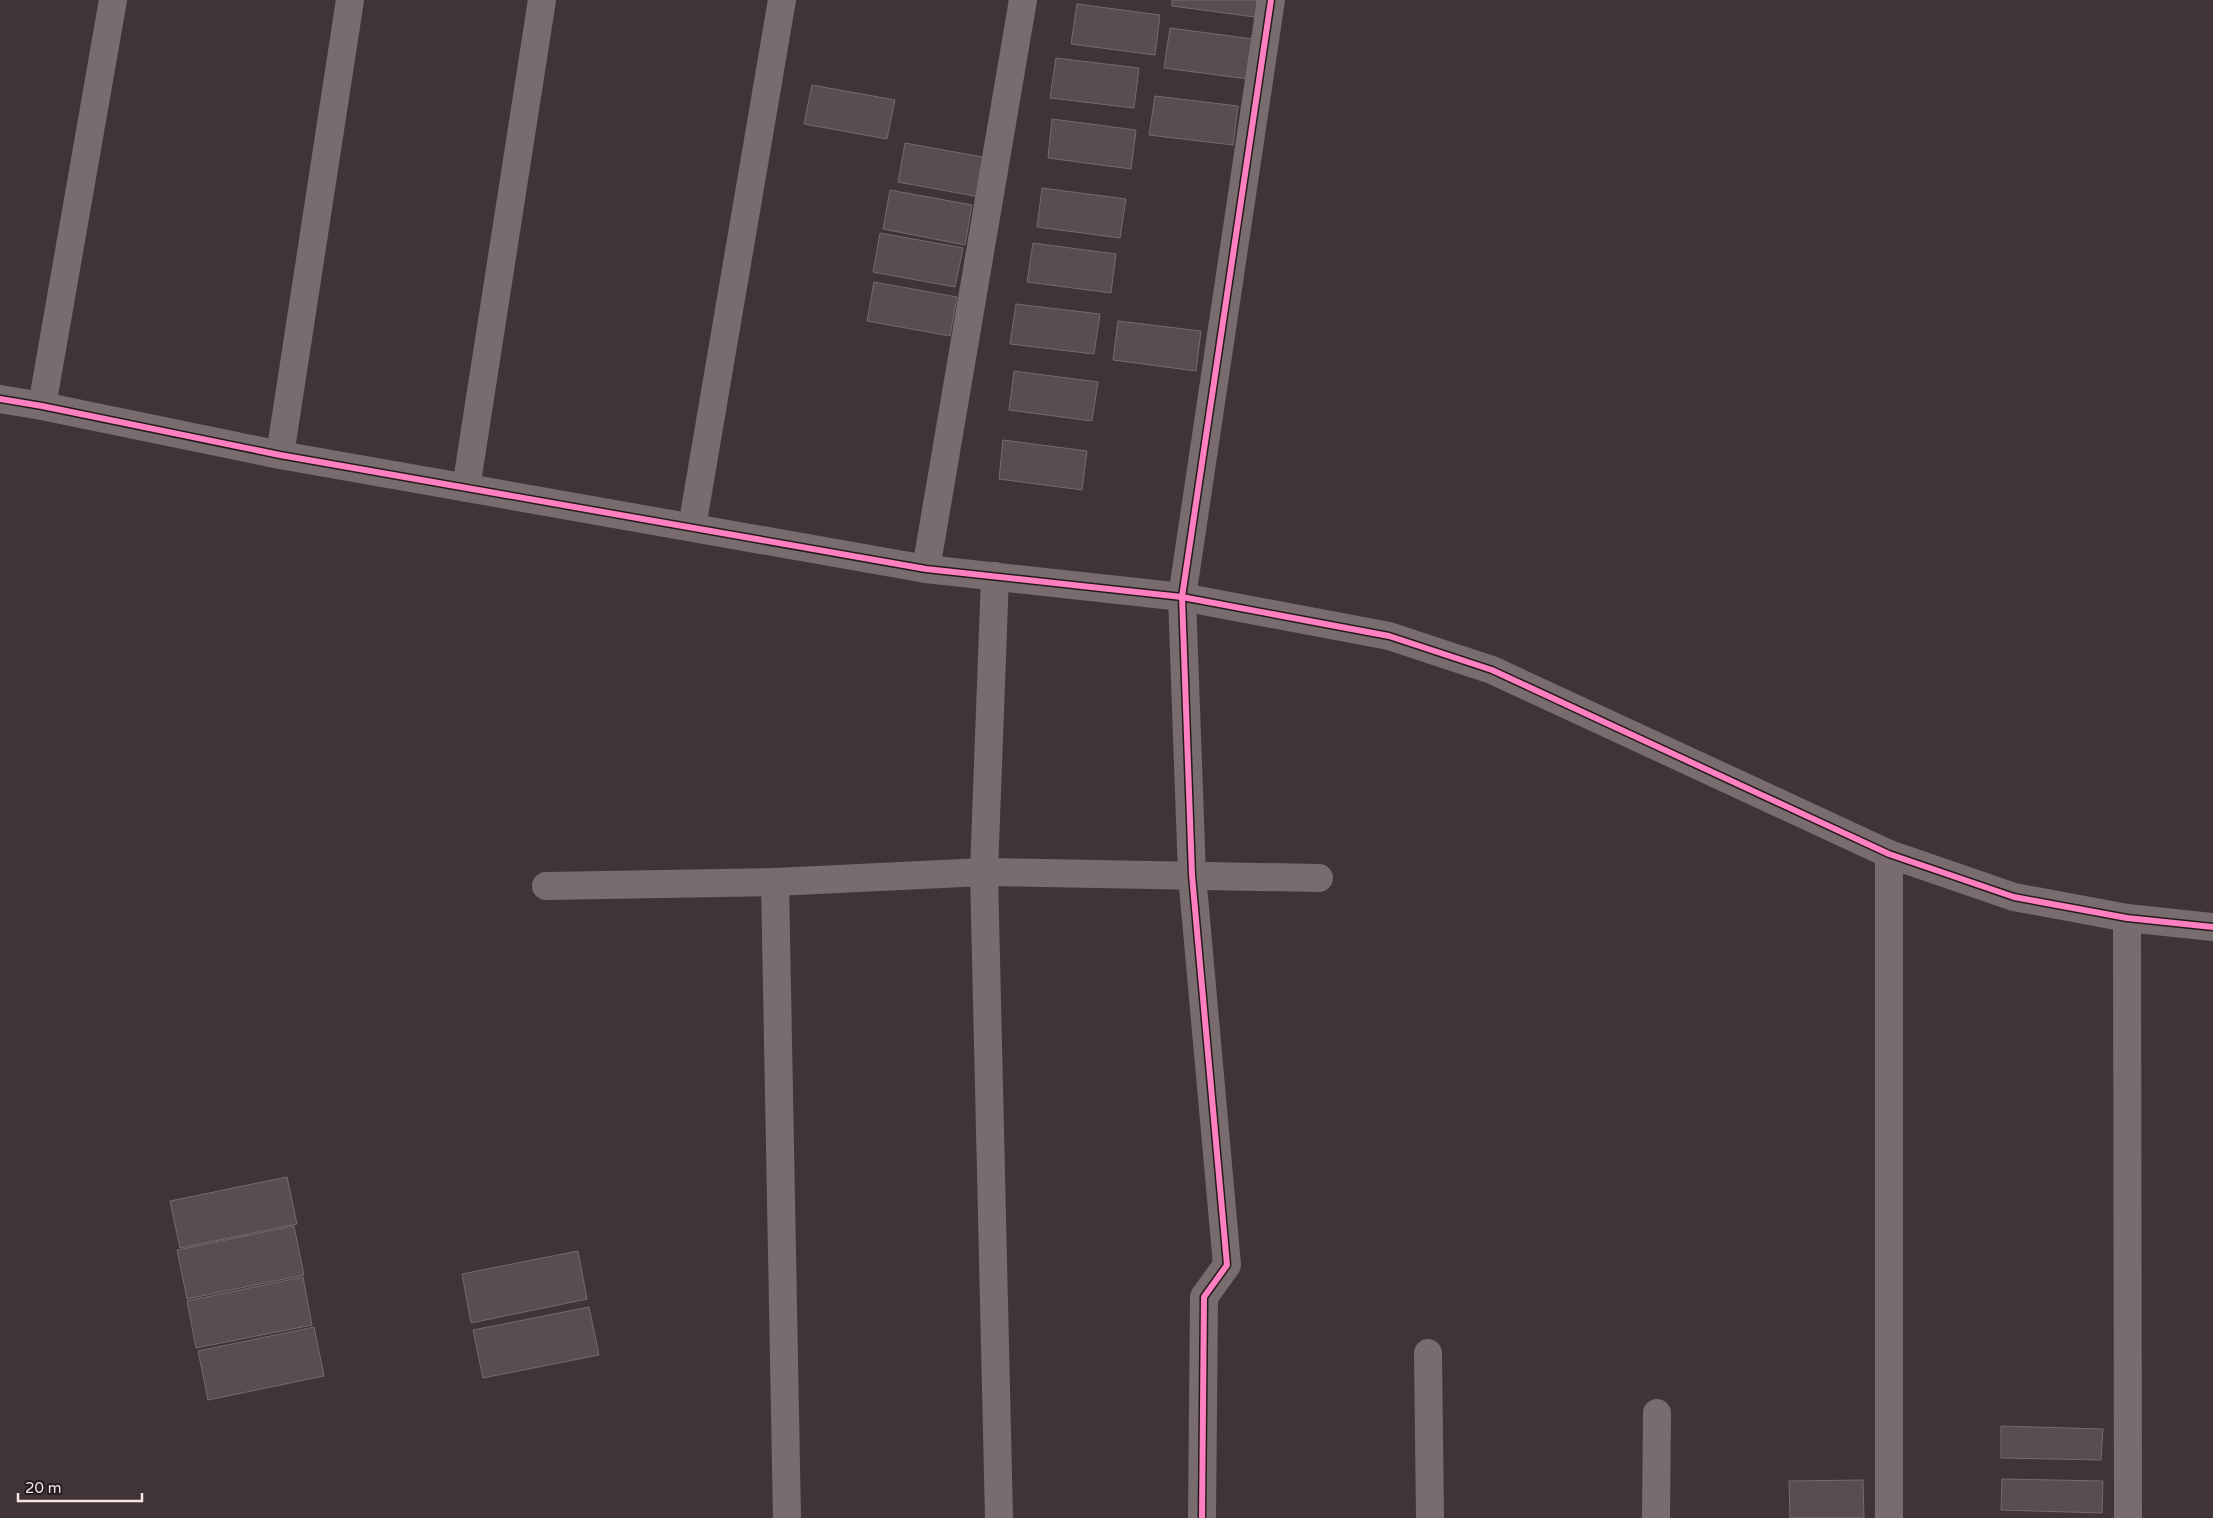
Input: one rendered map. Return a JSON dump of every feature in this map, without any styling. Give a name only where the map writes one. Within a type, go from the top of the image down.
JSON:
[{"type":"street","points":[[42,406],[113,0]]},
{"type":"street","points":[[280,456],[350,0]]},
{"type":"street","points":[[466,488],[542,0]]},
{"type":"street","points":[[692,527],[782,0]]},
{"type":"street","points":[[926,569],[1023,0]]},
{"type":"street","points":[[1202,1518],[1204,1297],[1227,1265],[1192,875],[1182,597],[1271,0]]},
{"type":"street","points":[[0,399],[42,406],[280,456],[926,569],[1182,597],[1389,636],[1484,667],[1889,854],[2014,896],[2127,918],[2213,927]]},
{"type":"street","points":[[995,576],[984,872],[999,1518]]},
{"type":"street","points":[[1889,854],[1889,1518]]},
{"type":"street","points":[[546,886],[775,882],[984,872],[1319,878]]},
{"type":"street","points":[[775,882],[787,1518]]},
{"type":"street","points":[[2127,918],[2128,1518]]},
{"type":"street","points":[[1428,1353],[1430,1518]]},
{"type":"street","points":[[1656,1518],[1658,1412]]},
{"type":"building","points":[[1172,0],[1257,0],[1255,17],[1172,6]]},
{"type":"building","points":[[1077,4],[1160,15],[1155,55],[1071,44]]},
{"type":"building","points":[[1170,28],[1253,39],[1248,79],[1164,68]]},
{"type":"building","points":[[1056,58],[1139,68],[1134,108],[1050,98]]},
{"type":"building","points":[[812,85],[895,100],[887,139],[804,124]]},
{"type":"building","points":[[1155,96],[1238,106],[1233,145],[1149,135]]},
{"type":"building","points":[[1052,119],[1136,130],[1131,169],[1048,158]]},
{"type":"building","points":[[905,143],[988,158],[980,197],[898,182]]},
{"type":"building","points":[[1042,188],[1126,199],[1120,238],[1037,227]]},
{"type":"building","points":[[890,190],[972,205],[965,245],[883,229]]},
{"type":"building","points":[[880,233],[963,248],[955,287],[873,272]]},
{"type":"building","points":[[1033,243],[1116,254],[1111,293],[1027,282]]},
{"type":"building","points":[[874,282],[957,297],[950,336],[867,321]]},
{"type":"building","points":[[1016,304],[1100,314],[1094,354],[1010,344]]},
{"type":"building","points":[[1118,321],[1201,331],[1196,371],[1113,360]]},
{"type":"building","points":[[1014,371],[1098,382],[1092,421],[1009,410]]},
{"type":"building","points":[[1003,440],[1087,451],[1082,490],[999,479]]},
{"type":"building","points":[[287,1177],[297,1224],[180,1248],[170,1201]]},
{"type":"building","points":[[294,1226],[304,1275],[187,1299],[177,1250]]},
{"type":"building","points":[[578,1251],[587,1299],[471,1323],[462,1274]]},
{"type":"building","points":[[303,1277],[312,1325],[196,1348],[187,1301]]},
{"type":"building","points":[[589,1307],[599,1355],[483,1378],[473,1330]]},
{"type":"building","points":[[314,1327],[324,1376],[208,1400],[198,1351]]},
{"type":"building","points":[[2001,1426],[2103,1429],[2101,1460],[2001,1458]]},
{"type":"building","points":[[2002,1479],[2103,1481],[2102,1513],[2001,1510]]},
{"type":"building","points":[[1863,1480],[1864,1518],[1790,1518],[1789,1481]]},
{"type":"cycle path","points":[[1202,1518],[1204,1297],[1227,1265],[1192,875],[1182,597],[1271,0]]},
{"type":"cycle path","points":[[0,399],[280,455],[926,569],[1182,597],[1389,636],[1492,670],[1889,854],[2014,897],[2127,918],[2213,927]]}]
